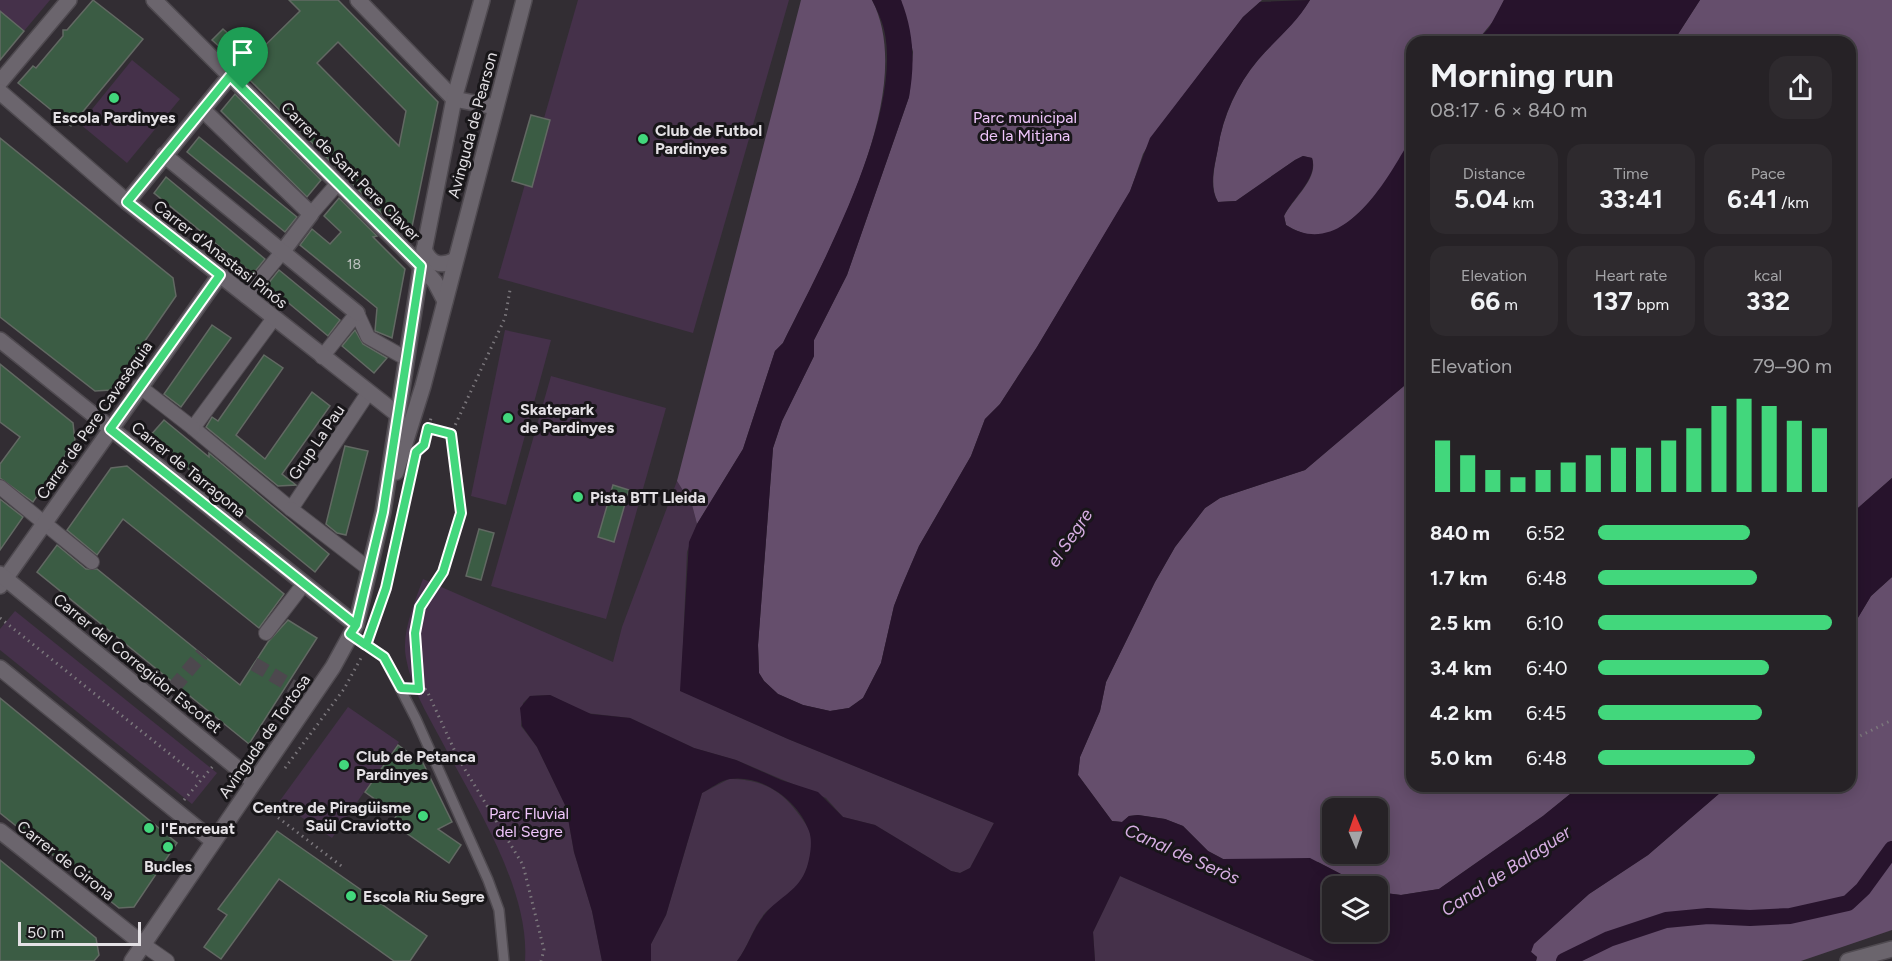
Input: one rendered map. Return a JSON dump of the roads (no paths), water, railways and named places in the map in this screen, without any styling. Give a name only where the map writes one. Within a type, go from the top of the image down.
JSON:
[{"type":"street","points":[[0,82],[69,0]]},
{"type":"street","name":"Carrer de Sant Pere Claver","points":[[154,0],[421,266]]},
{"type":"street","points":[[358,0],[454,99],[495,107]]},
{"type":"street","name":"Avinguda de Pearson","points":[[397,414],[424,249],[454,99],[482,0]]},
{"type":"street","name":"Avinguda de Pearson","points":[[412,424],[524,0]]},
{"type":"street","points":[[127,202],[230,76]]},
{"type":"street","name":"Carrer d'Anastasi Pinós","points":[[0,92],[127,202],[397,414]]},
{"type":"street","points":[[202,110],[311,214]]},
{"type":"street","points":[[164,155],[283,250],[357,313],[368,337],[407,359]]},
{"type":"street","points":[[246,296],[338,183]]},
{"type":"street","points":[[424,249],[430,260],[439,264],[447,264],[456,260]]},
{"type":"street","points":[[421,266],[435,282],[445,300]]},
{"type":"street","name":"Carrer de Pere Cavasèquia","points":[[2,579],[220,275]]},
{"type":"street","points":[[322,357],[357,313]]},
{"type":"street","points":[[193,428],[274,318]]},
{"type":"street","name":"Carrer de Tarragona","points":[[2,345],[303,585],[353,630]]},
{"type":"street","name":"Grup La Pau","points":[[139,386],[369,569]]},
{"type":"street","name":"Grup La Pau","points":[[291,509],[368,393]]},
{"type":"street","points":[[397,414],[412,424]]},
{"type":"street","name":"Avinguda de Tortosa","points":[[383,512],[397,414]]},
{"type":"street","name":"Avinguda de Tortosa","points":[[132,961],[328,674],[353,630],[383,512],[412,424]]},
{"type":"street","points":[[0,487],[92,562]]},
{"type":"street","name":"Carrer del Corregidor Escofet","points":[[2,579],[222,755],[249,787]]},
{"type":"street","points":[[266,633],[303,585]]},
{"type":"street","points":[[0,668],[213,841]]},
{"type":"street","name":"Carrer de Girona","points":[[0,831],[166,961]]},
{"type":"street","points":[[1848,961],[1892,949]]},
{"type":"lane","points":[[353,630],[366,645],[384,657],[401,688],[488,880],[499,910],[504,961]]},
{"type":"water","points":[[872,0],[901,0],[909,24],[912,48],[909,97],[847,275],[814,340],[814,356],[782,421],[773,448],[758,645],[759,673],[764,681],[778,694],[803,705],[830,711],[849,708],[863,698],[881,663],[894,606],[919,546],[971,456],[985,419],[1000,404],[1037,347],[1130,191],[1150,138],[1243,17],[1260,2],[1310,0],[1292,24],[1250,70],[1237,90],[1220,136],[1213,189],[1218,202],[1236,201],[1295,160],[1303,156],[1312,158],[1313,166],[1308,181],[1284,216],[1286,225],[1307,234],[1326,233],[1345,224],[1361,210],[1390,174],[1406,147],[1406,384],[1305,470],[1220,498],[1205,508],[1175,547],[1155,582],[1106,682],[1100,711],[1080,757],[1078,775],[1112,821],[1122,822],[1129,816],[1138,815],[1165,819],[1183,826],[1208,851],[1223,859],[1310,858],[1345,876],[1322,876],[1322,942],[1388,942],[1388,893],[1401,895],[1439,889],[1543,816],[1573,792],[1721,792],[1648,855],[1589,894],[1534,944],[1531,952],[1537,957],[1536,961],[1315,961],[1120,876],[1093,932],[1095,961],[737,961],[765,914],[794,888],[804,875],[811,844],[804,820],[788,800],[766,785],[742,779],[730,779],[702,793],[666,915],[651,944],[651,961],[602,961],[592,911],[574,852],[566,807],[537,747],[522,726],[520,708],[530,696],[550,695],[591,714],[630,718],[694,748],[736,760],[781,780],[818,792],[843,817],[875,825],[951,871],[960,873],[970,868],[994,823],[788,739],[680,691],[689,542],[697,524],[743,449],[775,351],[783,343],[854,192],[870,149],[881,108],[887,69],[884,30]]},
{"type":"water","points":[[1504,0],[1700,0],[1677,36],[1482,36],[1489,28]]},
{"type":"water","points":[[1892,478],[1892,577],[1871,596],[1856,621],[1856,510]]},
{"type":"waterway","points":[[1564,961],[1609,939],[1666,920],[1708,916],[1750,918],[1790,916],[1848,903],[1863,889],[1892,849]]},
{"type":"tunnel","points":[[160,704],[202,654]]},
{"type":"tunnel","points":[[254,664],[312,698]]},
{"type":"place","name":"Escola Pardinyes","points":[[114,98]]},
{"type":"place","name":"Club de Futbol Pardinyes","points":[[643,139]]},
{"type":"place","name":"Skatepark de Pardinyes","points":[[508,418]]},
{"type":"place","name":"Pista BTT Lleida","points":[[578,497]]},
{"type":"place","name":"Club de Petanca Pardinyes","points":[[344,765]]},
{"type":"place","name":"Centre de Piragüisme Saül Craviotto","points":[[423,816]]},
{"type":"place","name":"l'Encreuat","points":[[149,828]]},
{"type":"place","name":"Bucles","points":[[168,847]]},
{"type":"place","name":"Escola Riu Segre","points":[[351,896]]},
{"type":"park label","name":"Parc municipal de la Mitjana","points":[[1025,126]]},
{"type":"park label","name":"Parc Fluvial del Segre","points":[[529,822]]},
{"type":"water label","name":"el Segre","points":[[1070,538]]},
{"type":"water label","name":"Canal de Seròs","points":[[1182,854]]},
{"type":"water label","name":"Canal de Balaguer","points":[[1506,871]]}]
